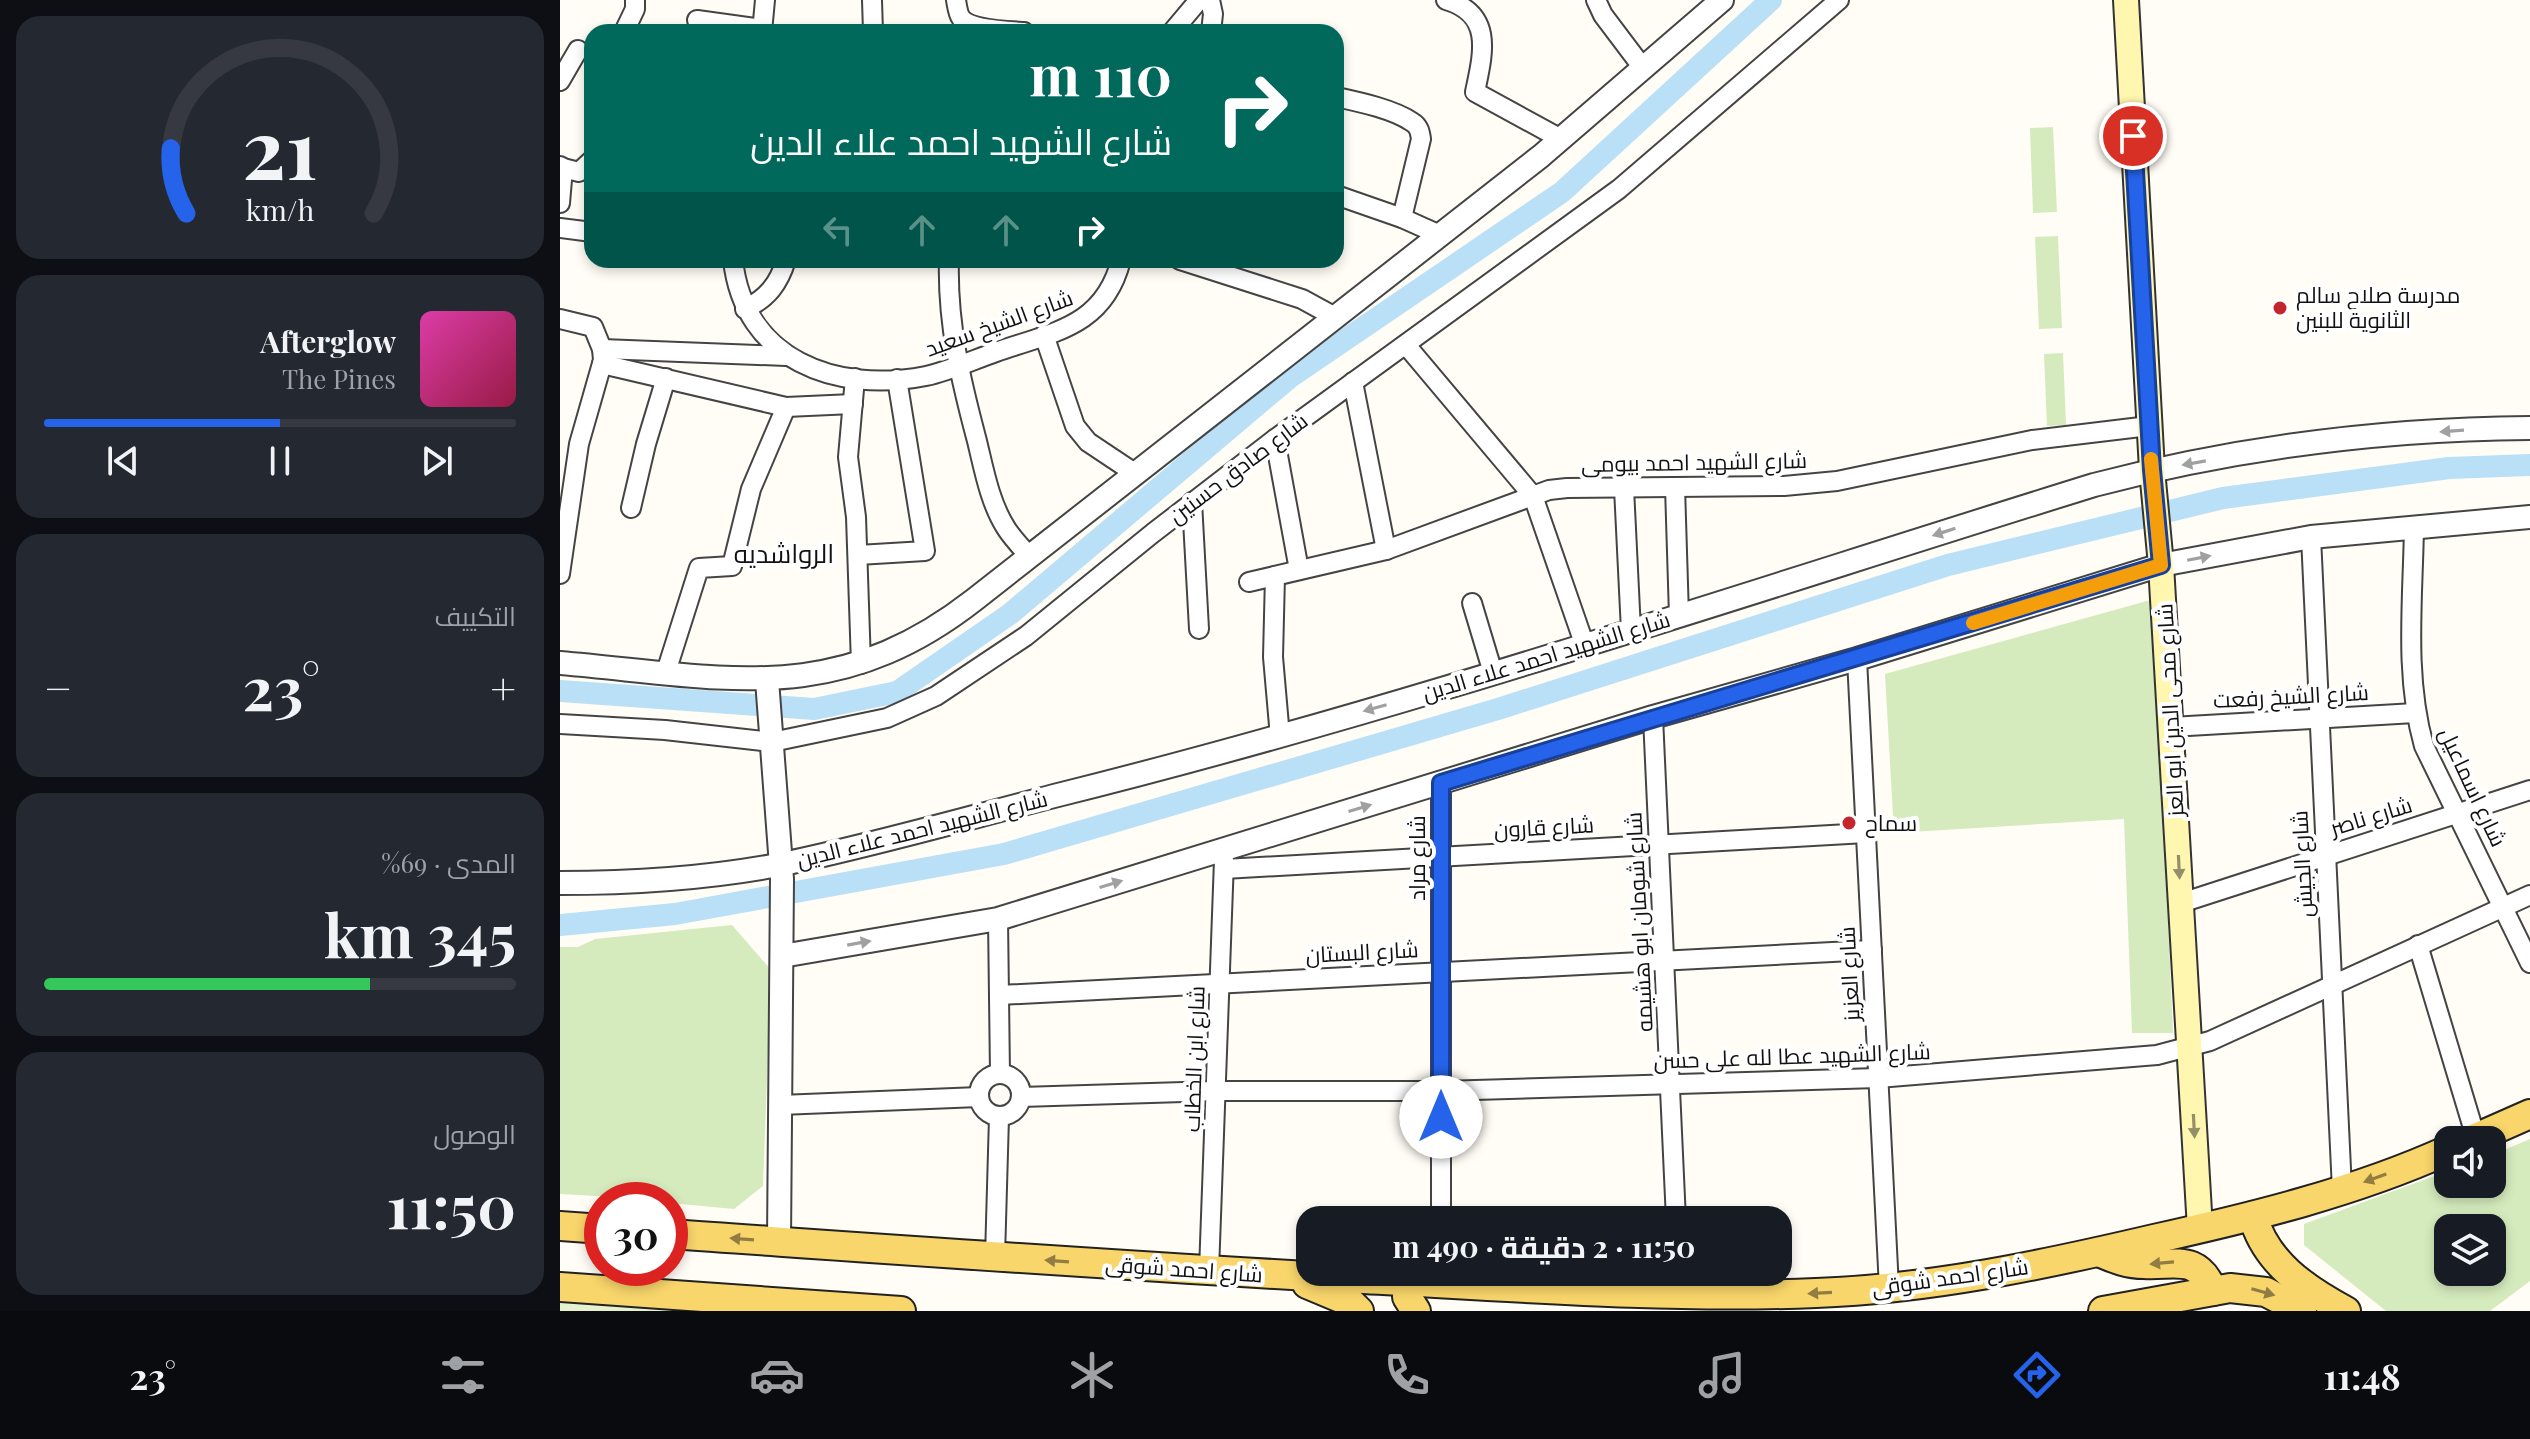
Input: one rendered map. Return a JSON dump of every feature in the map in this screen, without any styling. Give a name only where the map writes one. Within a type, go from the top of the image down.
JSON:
[{"type":"main road","name":"شارع محى الدين ابو العز","points":[[2126,0],[2149,426],[2161,565],[2200,1229]]},
{"type":"main road","points":[[2503,1126],[2530,1114]]},
{"type":"main road","name":"شارع احمد شوقى","points":[[1700,1286],[1765,1295],[1889,1288],[2013,1270],[2253,1216],[2342,1190],[2434,1155]]},
{"type":"main road","points":[[2253,1216],[2261,1240],[2285,1270],[2346,1311]]},
{"type":"main road","points":[[560,1226],[584,1228]]},
{"type":"main road","name":"شارع احمد شوقى","points":[[688,1235],[1296,1276]]},
{"type":"main road","points":[[2099,1252],[2136,1264],[2183,1263],[2202,1272],[2213,1291]]},
{"type":"main road","points":[[1284,1275],[1350,1302],[1359,1311]]},
{"type":"main road","points":[[1408,1286],[1407,1297],[1416,1311]]},
{"type":"main road","points":[[560,1287],[901,1311]]},
{"type":"main road","points":[[2103,1311],[2213,1291],[2248,1288],[2266,1292],[2302,1311]]},
{"type":"street","points":[[628,24],[635,9],[635,0]]},
{"type":"street","points":[[763,24],[765,0]]},
{"type":"street","points":[[872,0],[873,24]]},
{"type":"street","points":[[956,0],[961,18],[972,24]]},
{"type":"street","points":[[1179,24],[1199,0]]},
{"type":"street","points":[[1210,0],[1212,24]]},
{"type":"street","points":[[1596,0],[1603,15],[1643,68]]},
{"type":"street","points":[[560,663],[666,672],[767,686],[861,664],[924,637],[1561,139],[1722,0]]},
{"type":"street","name":"شارع صادق حسنين","points":[[560,724],[771,733],[887,718],[936,696],[1026,636],[1275,439],[1619,189],[1839,0]]},
{"type":"street","points":[[1457,2],[1478,23],[1483,42],[1475,92],[1561,139]]},
{"type":"street","points":[[697,20],[721,24]]},
{"type":"street","points":[[560,81],[578,50]]},
{"type":"street","points":[[1344,99],[1398,116],[1419,128],[1421,139],[1402,218]]},
{"type":"street","points":[[560,203],[562,167],[579,172],[584,167]]},
{"type":"street","points":[[1344,198],[1440,235]]},
{"type":"street","points":[[560,228],[584,231]]},
{"type":"street","name":"شارع الشيخ سعيد","points":[[734,268],[745,309],[758,330],[786,356],[822,371],[855,378],[897,379],[928,375],[1076,325],[1090,315],[1110,289],[1118,268]]},
{"type":"street","points":[[745,309],[771,291],[784,268]]},
{"type":"street","points":[[949,268],[948,296],[957,365],[993,502],[1006,528],[1030,557]]},
{"type":"street","points":[[1205,268],[1302,299],[1335,317]]},
{"type":"street","points":[[560,319],[593,327],[602,356],[579,444],[563,528],[560,574]]},
{"type":"street","points":[[1044,335],[1075,426],[1088,442],[1136,474]]},
{"type":"street","points":[[1406,345],[1533,496],[1585,646]]},
{"type":"street","points":[[602,356],[786,356]]},
{"type":"street","points":[[602,356],[666,378],[786,407],[853,404]]},
{"type":"street","points":[[631,508],[666,378]]},
{"type":"street","points":[[855,378],[848,457],[858,555],[861,664]]},
{"type":"street","points":[[858,555],[925,551],[897,379]]},
{"type":"street","points":[[1353,382],[1386,550]]},
{"type":"street","points":[[666,672],[699,568],[732,566],[751,489],[786,407]]},
{"type":"street","name":"شارع الشهيد احمد بيومى","points":[[1249,582],[1386,550],[1533,496],[1567,488],[1784,486],[1837,481],[2032,440],[2149,426]]},
{"type":"street","name":"شارع الشهيد احمد علاء الدين","points":[[560,883],[782,872],[1280,737],[1585,646],[2079,489],[2152,470],[2326,440],[2530,428]]},
{"type":"street","points":[[1275,439],[1299,570]]},
{"type":"street","points":[[1675,487],[1679,616]]},
{"type":"street","points":[[1624,488],[1631,631]]},
{"type":"street","points":[[1192,502],[1199,629]]},
{"type":"street","points":[[781,950],[998,919],[1224,859],[1441,783],[2161,565],[2311,537],[2530,517]]},
{"type":"street","name":"شارع اسماعيل","points":[[2414,526],[2411,681],[2415,713],[2424,746],[2530,963]]},
{"type":"street","name":"شارع الجيش","points":[[2311,537],[2342,1190]]},
{"type":"street","points":[[1275,576],[1273,657],[1280,737]]},
{"type":"street","points":[[1472,603],[1493,673]]},
{"type":"street","name":"شارع العزيز","points":[[1857,659],[1889,1288]]},
{"type":"street","points":[[767,686],[782,872],[779,1241]]},
{"type":"street","name":"شارع الشيخ رفعت","points":[[2171,727],[2415,713]]},
{"type":"street","name":"شارع شومان ابو هشيمه","points":[[1653,717],[1675,1206]]},
{"type":"street","name":"شارع مراد","points":[[1441,783],[1441,1206]]},
{"type":"street","name":"شارع ناصر","points":[[2181,903],[2530,790]]},
{"type":"street","name":"شارع قارون","points":[[1224,859],[1441,857],[1866,833]]},
{"type":"street","name":"شارع ابن الخطاب","points":[[1209,1271],[1224,859]]},
{"type":"street","name":"شارع الشهيد عطا لله على حسن","points":[[1021,1097],[1216,1091],[1441,1091],[1878,1078],[2157,1055],[2189,1048],[2231,1032],[2530,895]]},
{"type":"street","points":[[998,919],[1000,1074]]},
{"type":"street","points":[[2418,945],[2470,1126]]},
{"type":"street","name":"شارع البستان","points":[[1000,995],[1872,950]]},
{"type":"street","points":[[1000,1074],[1018,1083],[1021,1097],[1017,1109],[999,1117],[988,1113],[979,1097],[982,1083],[1000,1074]]},
{"type":"street","points":[[780,1105],[979,1097]]},
{"type":"street","points":[[995,1257],[999,1117]]},
{"type":"green space","points":[[2053,127],[2057,212],[2033,213],[2030,128]]},
{"type":"green space","points":[[2058,236],[2062,328],[2039,329],[2035,237]]},
{"type":"green space","points":[[2063,353],[2066,425],[2047,426],[2044,354]]},
{"type":"green space","points":[[2154,599],[2173,1033],[2132,1033],[2124,819],[1894,833],[1885,674]]},
{"type":"green space","points":[[732,925],[771,970],[763,1186],[734,1209],[688,1205],[688,1182],[584,1182],[584,1195],[560,1194],[560,947],[578,947],[595,939]]},
{"type":"green space","points":[[2530,1139],[2530,1281],[2490,1311],[2386,1311],[2304,1245],[2304,1224],[2434,1176],[2434,1198],[2506,1198],[2506,1149]]},
{"type":"green space","points":[[560,1298],[732,1311],[560,1311]]},
{"type":"waterway","points":[[560,691],[814,709],[897,692],[1010,614],[1289,378],[1562,192],[1771,0]]},
{"type":"waterway","points":[[560,925],[675,914],[1004,854],[1498,709],[1948,565],[2223,498],[2449,468],[2530,465]]},
{"type":"slow traffic","points":[[1973,623],[2161,565],[2151,459]]},
{"type":"place","name":"مدرسة صلاح سالم الثانوية للبنين","points":[[2280,308]]},
{"type":"place","name":"سماح","points":[[1849,823]]},
{"type":"district","name":"الرواشديه","points":[[784,554]]},
{"type":"route","points":[[1441,1117],[1441,783],[2161,565],[2152,470],[2133,136]]}]
